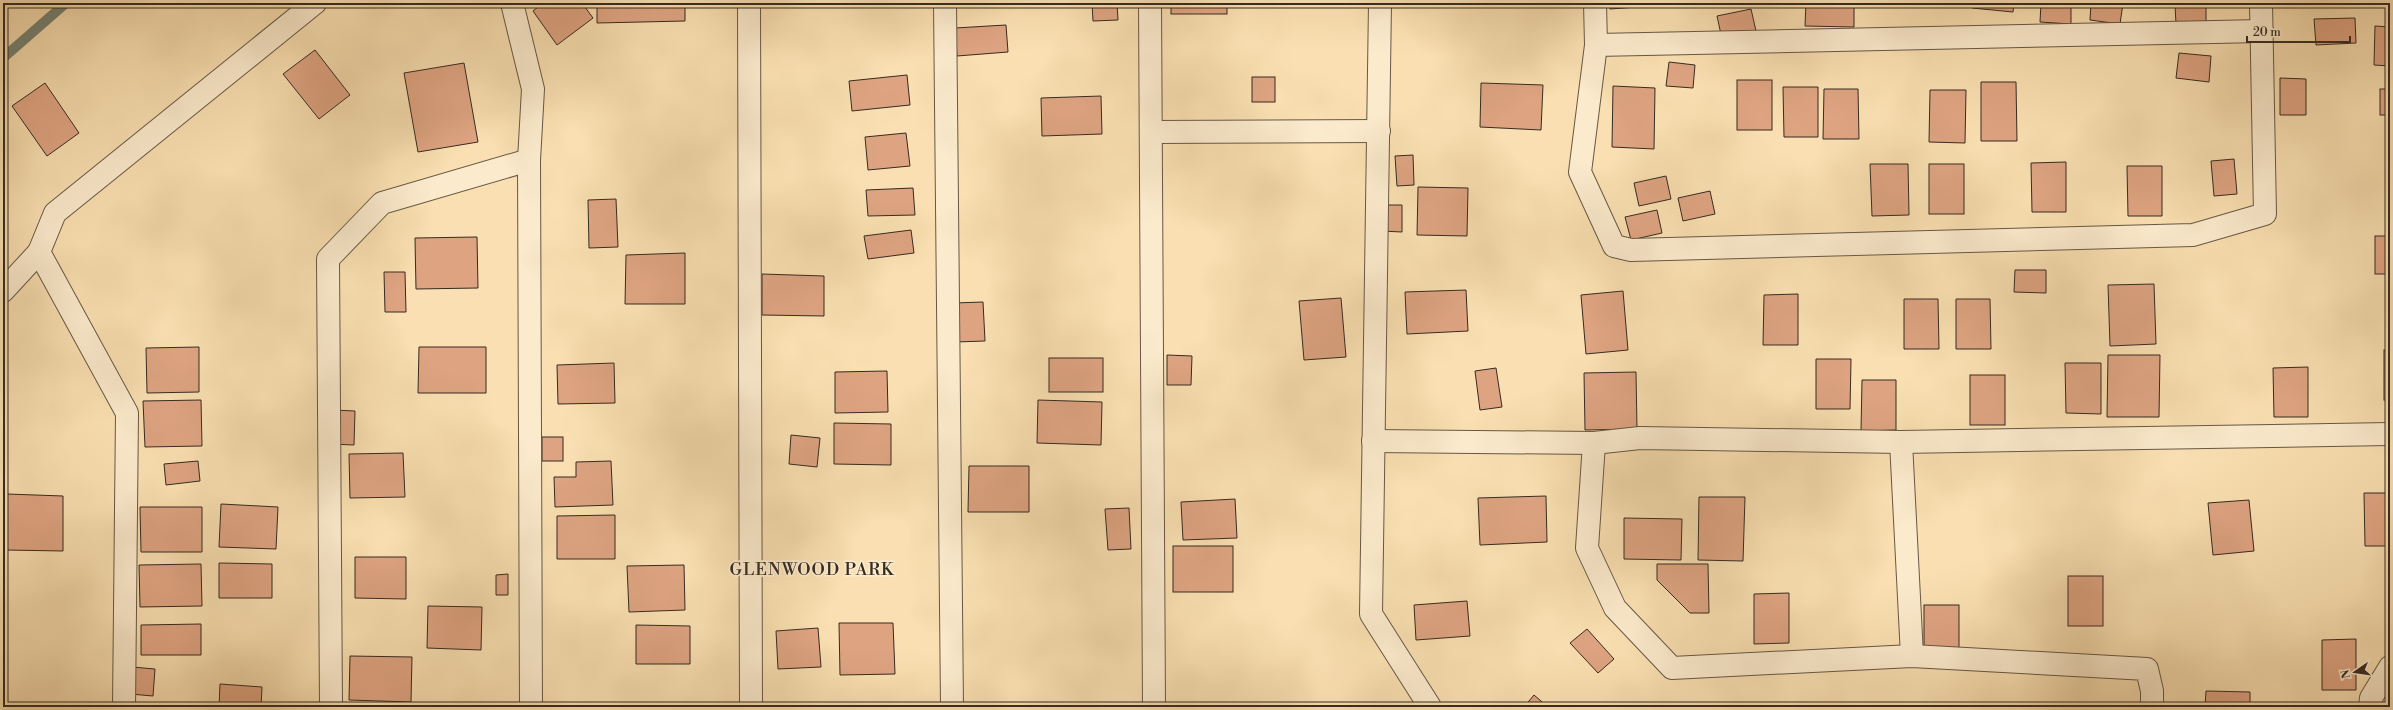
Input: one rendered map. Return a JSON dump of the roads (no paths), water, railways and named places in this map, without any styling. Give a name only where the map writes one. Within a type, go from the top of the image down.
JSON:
[{"type":"street","points":[[3,291],[39,252],[55,213],[315,3]]},
{"type":"street","points":[[512,3],[533,89],[529,160],[531,707]]},
{"type":"street","points":[[749,3],[751,707]]},
{"type":"street","points":[[945,3],[952,707]]},
{"type":"street","points":[[1150,3],[1152,132],[1154,707]]},
{"type":"street","points":[[1380,3],[1370,614],[1430,707]]},
{"type":"street","points":[[1595,3],[1596,45],[1580,172],[1614,246],[1631,250],[2193,235],[2265,214],[2261,3]]},
{"type":"street","points":[[1596,45],[2262,31]]},
{"type":"street","points":[[1152,132],[1379,131]]},
{"type":"street","points":[[331,707],[328,259],[382,203],[529,160]]},
{"type":"street","points":[[39,252],[127,413],[124,707]]},
{"type":"street","points":[[1373,441],[1594,443],[1640,438],[1901,442],[2390,434]]},
{"type":"street","points":[[1901,442],[1912,656]]},
{"type":"street","points":[[1594,443],[1587,548],[1615,608],[1672,668],[1912,656],[2147,669],[2152,691],[2152,707]]},
{"type":"street","points":[[2370,707],[2371,698],[2390,667]]},
{"type":"waterway","points":[[3,58],[66,3]]},
{"type":"district","name":"GLENWOOD PARK","points":[[812,570]]}]
